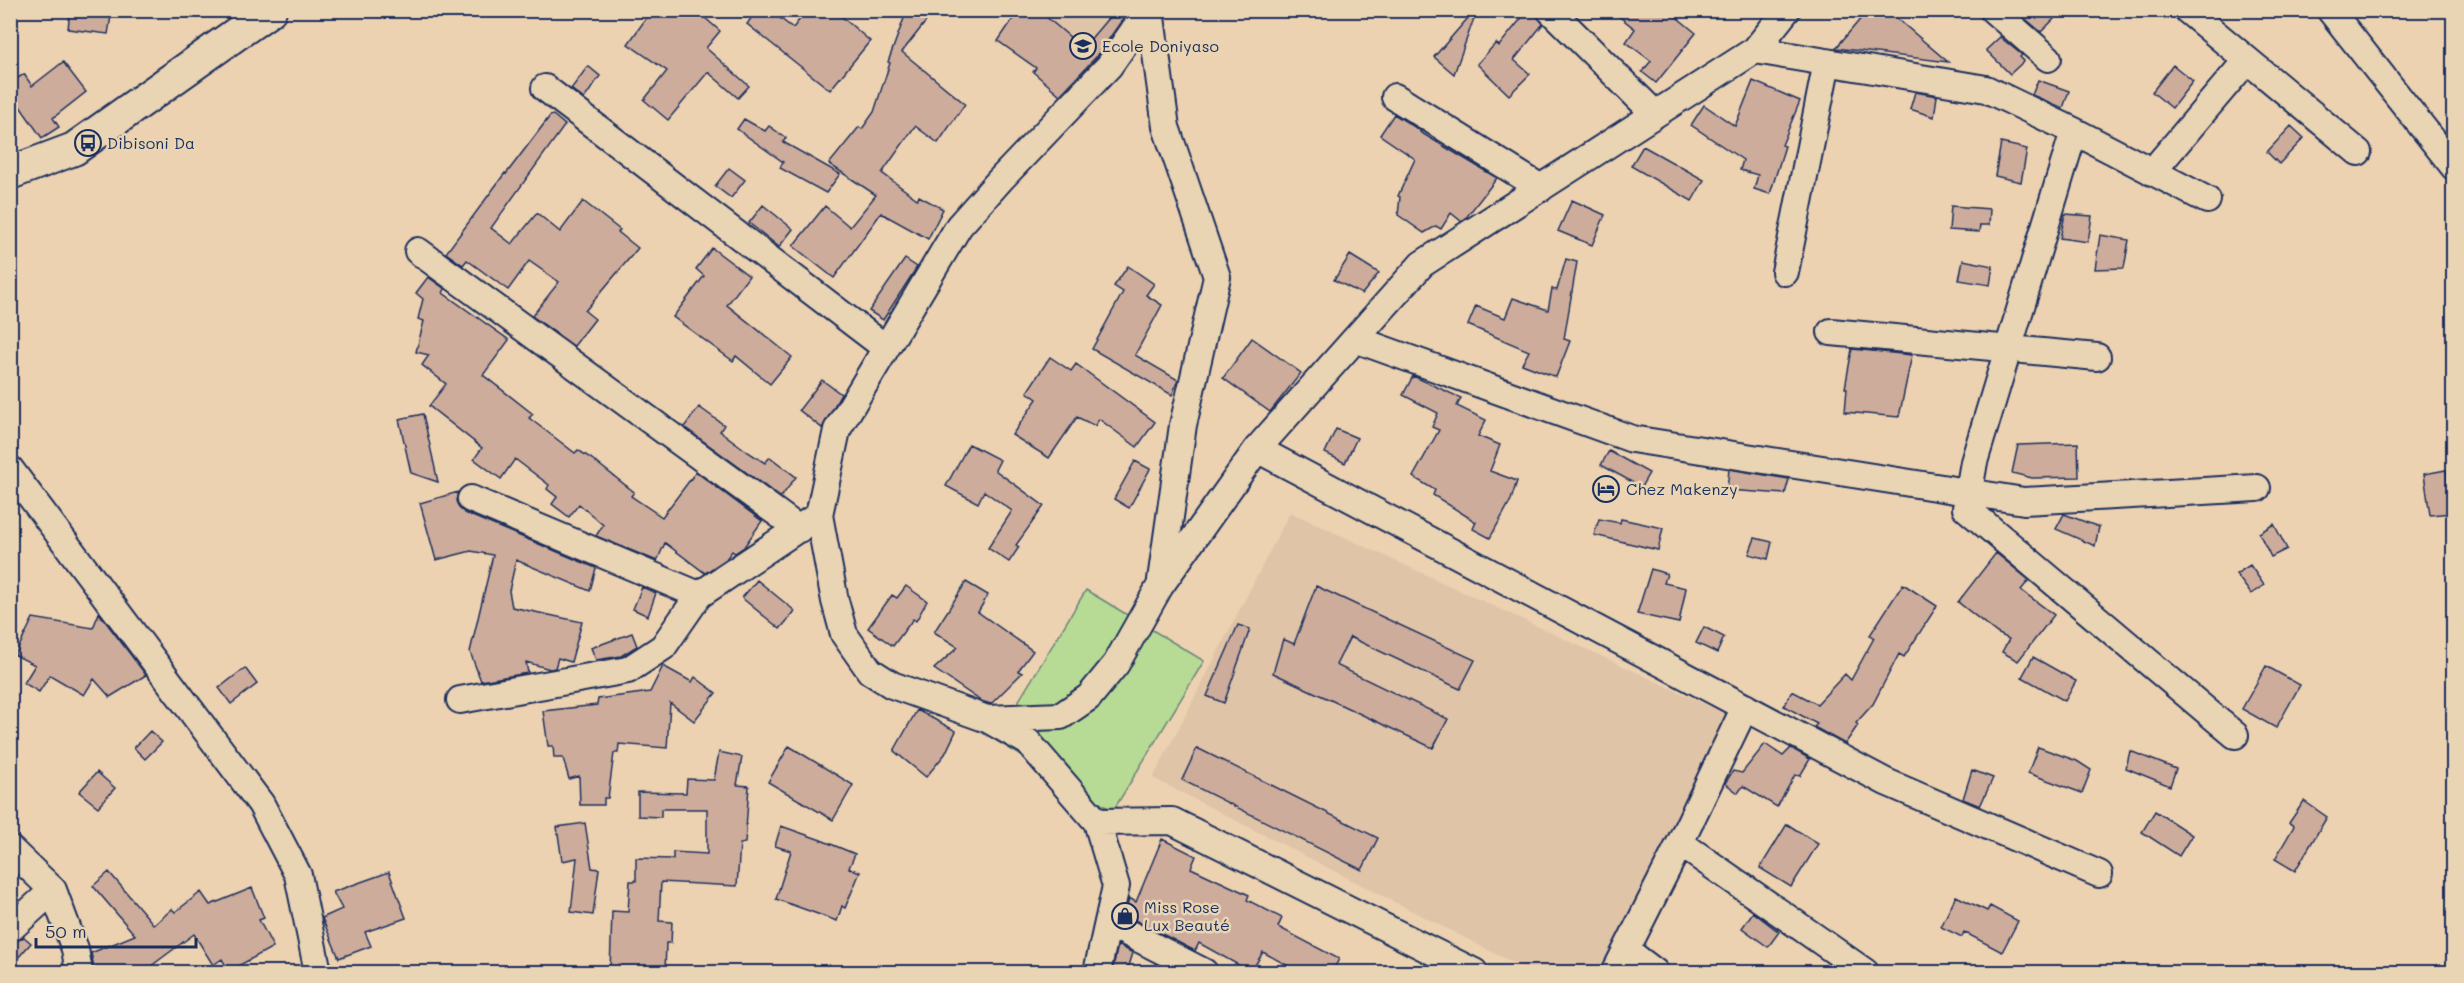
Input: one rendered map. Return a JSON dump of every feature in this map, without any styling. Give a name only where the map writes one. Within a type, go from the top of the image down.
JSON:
[{"type":"street","points":[[10,173],[74,149],[270,10]]},
{"type":"street","points":[[1097,972],[1116,886],[1097,822],[1028,742],[987,719],[892,685],[870,671],[844,634],[809,522],[837,430],[959,226],[1109,66],[1149,10]]},
{"type":"street","points":[[1149,10],[1166,127],[1217,277],[1183,425],[1160,586]]},
{"type":"street","points":[[1550,10],[1655,114]]},
{"type":"street","points":[[1993,10],[2048,58]]},
{"type":"street","points":[[2330,10],[2454,167]]},
{"type":"street","points":[[987,719],[1061,716],[1089,697],[1116,664],[1160,586],[1257,449],[1422,264],[1755,50],[1782,12]]},
{"type":"street","points":[[2199,14],[2247,60],[2358,152]]},
{"type":"street","points":[[1755,50],[1986,89],[2074,131],[2207,200]]},
{"type":"street","points":[[2152,172],[2247,60]]},
{"type":"street","points":[[1785,272],[1827,62]]},
{"type":"street","points":[[545,88],[886,348]]},
{"type":"street","points":[[1395,97],[1541,188]]},
{"type":"street","points":[[2074,131],[1974,462],[1966,508],[2235,735]]},
{"type":"street","points":[[418,251],[809,522]]},
{"type":"street","points":[[1831,332],[2097,357]]},
{"type":"street","points":[[1355,339],[1632,439],[2024,501],[2257,488]]},
{"type":"street","points":[[1257,449],[1886,782],[2099,874]]},
{"type":"street","points":[[10,469],[261,804],[298,875],[318,972]]},
{"type":"street","points":[[471,499],[699,595]]},
{"type":"street","points":[[460,700],[628,670],[663,647],[699,595],[809,522]]},
{"type":"street","points":[[1614,972],[1680,843],[1745,707]]},
{"type":"street","points":[[1097,822],[1172,821],[1474,972]]},
{"type":"street","points":[[1680,843],[1865,972]]},
{"type":"street","points":[[10,849],[53,890],[75,949],[79,972]]},
{"type":"street","points":[[10,929],[53,890]]},
{"type":"street","points":[[1108,923],[1204,972]]},
{"type":"street","points":[[1626,950],[1655,972]]},
{"type":"shaded area","name":"Ecole Doniyaso","points":[[1015,10],[1142,11],[1092,77],[1011,16]]},
{"type":"shaded area","points":[[1290,512],[1729,715],[1601,972],[1531,972],[1153,778]]},
{"type":"green space","points":[[1086,590],[1204,661],[1113,811],[995,740]]},
{"type":"building","points":[[70,10],[112,10],[108,34],[68,29]]},
{"type":"building","points":[[652,10],[696,10],[720,31],[706,48],[749,86],[738,98],[708,72],[668,120],[644,100],[667,71],[628,44]]},
{"type":"building","points":[[757,10],[769,10],[793,28],[807,10],[834,10],[870,41],[830,90],[747,24]]},
{"type":"building","points":[[907,10],[935,10],[902,52],[965,104],[938,143],[915,126],[882,173],[917,199],[919,196],[943,209],[928,239],[881,213],[834,278],[793,246],[825,206],[850,227],[876,195],[829,164],[859,127],[862,129],[874,112],[890,63],[888,62]]},
{"type":"building","points":[[1019,10],[1038,10],[1083,48],[1115,10],[1129,10],[1097,56],[1060,95],[1033,72],[1036,68],[998,41]]},
{"type":"building","points":[[1477,10],[1454,74],[1434,57]]},
{"type":"building","points":[[1528,10],[1535,10],[1543,24],[1514,60],[1530,74],[1509,95],[1477,64],[1496,43],[1499,46]]},
{"type":"building","points":[[1611,10],[1668,10],[1696,33],[1656,83],[1642,72],[1651,61],[1626,42],[1635,29]]},
{"type":"building","points":[[1868,10],[1887,10],[1948,62],[1836,48]]},
{"type":"building","points":[[2025,10],[2044,10],[2054,19],[2041,32],[2021,15]]},
{"type":"building","points":[[2000,37],[2022,55],[2020,57],[2024,61],[2010,74],[1986,50]]},
{"type":"building","points":[[63,62],[86,92],[53,118],[59,127],[42,138],[10,92],[10,83],[24,74],[32,86]]},
{"type":"building","points":[[2173,65],[2193,81],[2172,108],[2152,92]]},
{"type":"building","points":[[588,66],[600,76],[584,99],[571,89]]},
{"type":"building","points":[[2038,80],[2069,91],[2063,108],[2032,95]]},
{"type":"building","points":[[1753,81],[1800,101],[1782,145],[1785,146],[1770,194],[1754,189],[1758,175],[1740,170],[1743,160],[1691,125],[1704,105],[1735,126]]},
{"type":"building","points":[[1915,92],[1937,96],[1934,117],[1910,109]]},
{"type":"building","points":[[1394,114],[1497,178],[1465,219],[1461,221],[1451,213],[1441,229],[1436,226],[1424,233],[1398,215],[1400,197],[1398,196],[1415,159],[1380,135]]},
{"type":"building","points":[[553,115],[565,125],[491,228],[512,244],[537,213],[560,232],[583,201],[620,230],[618,232],[638,248],[585,311],[595,319],[574,346],[532,316],[559,282],[529,261],[508,290],[467,260],[463,265],[446,253],[505,173]]},
{"type":"building","points":[[744,119],[765,131],[769,126],[786,138],[783,142],[840,174],[826,193],[780,168],[783,162],[737,129]]},
{"type":"building","points":[[2291,126],[2304,138],[2279,164],[2267,152]]},
{"type":"building","points":[[2001,143],[2027,149],[2021,182],[1995,176]]},
{"type":"building","points":[[1643,146],[1704,180],[1692,201],[1631,166]]},
{"type":"building","points":[[729,168],[745,180],[731,198],[715,186]]},
{"type":"building","points":[[1572,200],[1605,215],[1592,245],[1558,231]]},
{"type":"building","points":[[763,205],[793,229],[779,247],[749,223]]},
{"type":"building","points":[[1951,206],[1990,209],[1989,225],[1980,225],[1979,232],[1949,230]]},
{"type":"building","points":[[2065,214],[2092,216],[2088,242],[2060,238]]},
{"type":"building","points":[[2100,235],[2129,240],[2124,268],[2095,269]]},
{"type":"building","points":[[712,248],[749,276],[727,305],[792,357],[770,384],[736,356],[733,361],[673,317],[704,276],[696,269]]},
{"type":"building","points":[[1350,255],[1379,273],[1362,294],[1334,280]]},
{"type":"building","points":[[905,259],[917,267],[883,320],[869,311]]},
{"type":"building","points":[[1566,259],[1577,262],[1564,339],[1570,341],[1556,377],[1522,364],[1529,351],[1468,325],[1476,306],[1505,318],[1513,298],[1548,310],[1552,289],[1557,290]]},
{"type":"building","points":[[1963,260],[1993,266],[1990,285],[1959,280]]},
{"type":"building","points":[[1128,266],[1154,284],[1146,295],[1162,305],[1135,355],[1178,380],[1172,395],[1092,349],[1123,292],[1114,286]]},
{"type":"building","points":[[428,277],[445,289],[443,293],[509,340],[483,375],[533,414],[529,418],[575,453],[578,450],[592,459],[634,492],[631,496],[662,517],[696,472],[762,521],[744,547],[735,553],[732,551],[726,559],[705,573],[665,543],[657,561],[596,536],[603,525],[579,504],[569,517],[552,504],[557,497],[547,489],[549,485],[515,459],[501,479],[474,459],[482,448],[429,406],[446,384],[422,365],[429,355],[416,352],[424,321],[418,319],[423,299],[416,293]]},
{"type":"building","points":[[1252,338],[1301,373],[1270,412],[1223,378]]},
{"type":"building","points":[[1852,349],[1912,355],[1899,417],[1845,412],[1847,388],[1845,388]]},
{"type":"building","points":[[1050,357],[1071,371],[1076,364],[1155,422],[1137,447],[1099,419],[1095,426],[1077,417],[1049,458],[1012,435],[1037,399],[1027,392]]},
{"type":"building","points":[[1413,376],[1461,398],[1457,406],[1486,420],[1478,436],[1500,445],[1490,471],[1517,481],[1511,500],[1490,538],[1473,529],[1476,522],[1433,495],[1435,490],[1413,477],[1439,430],[1432,427],[1438,413],[1403,395]]},
{"type":"building","points":[[822,380],[841,394],[822,428],[799,410]]},
{"type":"building","points":[[699,407],[724,425],[720,431],[748,452],[765,463],[770,457],[796,477],[782,496],[780,497],[684,427]]},
{"type":"building","points":[[423,414],[438,482],[411,473],[399,419]]},
{"type":"building","points":[[1336,429],[1357,438],[1345,463],[1325,453]]},
{"type":"building","points":[[2078,443],[2079,477],[2032,478],[2012,473],[2018,445]]},
{"type":"building","points":[[969,444],[1000,460],[995,470],[1044,506],[1016,545],[1019,547],[1009,562],[988,548],[1012,511],[984,491],[978,503],[946,486]]},
{"type":"building","points":[[1609,451],[1649,473],[1641,487],[1601,465]]},
{"type":"building","points":[[1135,461],[1150,469],[1129,508],[1114,499]]},
{"type":"building","points":[[1729,469],[1789,479],[1785,494],[1727,490]]},
{"type":"building","points":[[2446,470],[2452,513],[2430,515],[2424,474]]},
{"type":"building","points":[[458,492],[456,501],[465,513],[596,568],[590,591],[516,560],[509,591],[512,607],[582,622],[571,662],[558,658],[555,668],[550,669],[526,662],[528,673],[481,681],[470,652],[493,555],[471,551],[436,560],[420,503]]},
{"type":"building","points":[[2064,514],[2099,527],[2095,546],[2056,529]]},
{"type":"building","points":[[1599,519],[1620,523],[1621,519],[1663,528],[1658,550],[1594,535]]},
{"type":"building","points":[[2274,524],[2287,549],[2271,557],[2259,533]]},
{"type":"building","points":[[1755,538],[1772,542],[1768,559],[1749,554]]},
{"type":"building","points":[[1996,553],[2029,580],[2021,590],[2054,615],[2018,661],[2002,652],[2009,639],[1997,633],[1958,602]]},
{"type":"building","points":[[2250,565],[2264,585],[2251,594],[2236,574]]},
{"type":"building","points":[[1651,569],[1667,574],[1664,583],[1686,588],[1679,623],[1637,614]]},
{"type":"building","points":[[757,580],[795,611],[780,629],[742,598]]},
{"type":"building","points":[[966,582],[988,595],[978,612],[1033,651],[1018,671],[1022,673],[991,704],[981,701],[934,669],[958,647],[934,632]]},
{"type":"building","points":[[1903,584],[1937,606],[1904,657],[1899,654],[1873,704],[1856,723],[1858,725],[1845,744],[1814,727],[1817,724],[1784,706],[1792,691],[1817,704],[1845,674],[1851,680],[1874,638],[1870,635]]},
{"type":"building","points":[[906,586],[927,601],[916,621],[913,619],[893,646],[868,628],[892,595],[897,598]]},
{"type":"building","points":[[1316,586],[1475,660],[1460,689],[1350,637],[1336,665],[1448,719],[1433,748],[1273,673],[1283,639],[1294,644]]},
{"type":"building","points":[[642,587],[656,593],[648,616],[633,609]]},
{"type":"building","points":[[99,613],[146,675],[110,697],[94,679],[84,695],[50,675],[39,692],[24,683],[35,665],[15,655],[33,618],[93,628]]},
{"type":"building","points":[[1238,625],[1250,629],[1224,703],[1207,696]]},
{"type":"building","points":[[1704,627],[1724,637],[1717,653],[1696,643]]},
{"type":"building","points":[[632,633],[637,646],[621,656],[596,660],[591,648]]},
{"type":"building","points":[[2033,657],[2076,681],[2065,701],[2022,677]]},
{"type":"building","points":[[663,666],[692,682],[695,677],[716,693],[694,721],[670,703],[667,748],[619,744],[618,753],[614,753],[608,798],[604,798],[604,805],[580,805],[579,776],[569,779],[563,758],[554,758],[553,746],[548,746],[543,711],[597,705],[598,699],[650,692]]},
{"type":"building","points":[[2266,666],[2300,685],[2276,728],[2242,709]]},
{"type":"building","points":[[245,668],[257,684],[231,704],[219,688]]},
{"type":"building","points":[[917,710],[956,731],[945,754],[926,777],[894,751]]},
{"type":"building","points":[[150,731],[162,742],[145,759],[134,748]]},
{"type":"building","points":[[1765,744],[1783,756],[1791,748],[1810,759],[1800,776],[1795,775],[1777,807],[1743,786],[1738,793],[1725,783],[1733,771],[1742,773]]},
{"type":"building","points":[[789,746],[853,785],[833,820],[768,782]]},
{"type":"building","points":[[2038,747],[2077,761],[2091,770],[2082,793],[2028,773]]},
{"type":"building","points":[[1197,748],[1378,838],[1362,870],[1182,780]]},
{"type":"building","points":[[2130,751],[2176,769],[2170,786],[2126,768]]},
{"type":"building","points":[[719,752],[742,757],[737,785],[749,786],[745,843],[740,844],[737,886],[661,882],[659,921],[672,922],[671,943],[666,943],[665,972],[610,972],[612,911],[628,912],[630,881],[636,881],[636,858],[673,859],[673,852],[707,854],[707,809],[661,809],[661,817],[638,816],[638,792],[686,793],[687,779],[714,780]]},
{"type":"building","points":[[1972,770],[1993,778],[1980,806],[1963,799]]},
{"type":"building","points":[[97,772],[115,788],[98,807],[79,792]]},
{"type":"building","points":[[2304,801],[2327,817],[2295,871],[2275,859],[2294,826],[2289,823]]},
{"type":"building","points":[[2155,811],[2192,835],[2179,856],[2142,832]]},
{"type":"building","points":[[585,823],[592,868],[599,869],[593,915],[571,912],[577,858],[562,861],[557,827]]},
{"type":"building","points":[[1787,824],[1818,844],[1791,887],[1760,868]]},
{"type":"building","points":[[781,826],[855,854],[849,868],[860,872],[845,908],[842,906],[837,921],[776,899],[791,851],[775,846]]},
{"type":"building","points":[[1162,839],[1196,856],[1191,868],[1249,895],[1247,900],[1282,918],[1278,927],[1339,959],[1332,972],[1299,972],[1263,952],[1251,972],[1199,943],[1195,951],[1125,915],[1129,898],[1136,902]]},
{"type":"building","points":[[109,872],[154,925],[172,909],[175,912],[201,892],[210,905],[252,888],[264,918],[259,920],[273,947],[229,971],[222,959],[213,965],[194,934],[143,972],[95,972],[91,953],[135,935],[93,886]]},
{"type":"building","points":[[389,872],[406,918],[365,932],[371,946],[339,958],[322,918],[342,909],[333,892]]},
{"type":"building","points":[[1956,896],[1987,911],[1990,906],[2018,921],[2002,952],[1964,932],[1962,937],[1941,927]]},
{"type":"building","points":[[1753,912],[1779,932],[1768,947],[1742,928]]},
{"type":"building","points":[[24,937],[31,943],[10,967],[10,944]]},
{"type":"building","points":[[1118,945],[1133,953],[1127,972],[1112,972]]},
{"type":"place","name":"Ecole Doniyaso","points":[[1083,46]]},
{"type":"place","name":"Dibisoni Da","points":[[88,143]]},
{"type":"place","name":"Chez Makenzy","points":[[1606,489]]},
{"type":"place","name":"Miss Rose Lux Beauté","points":[[1125,916]]}]
